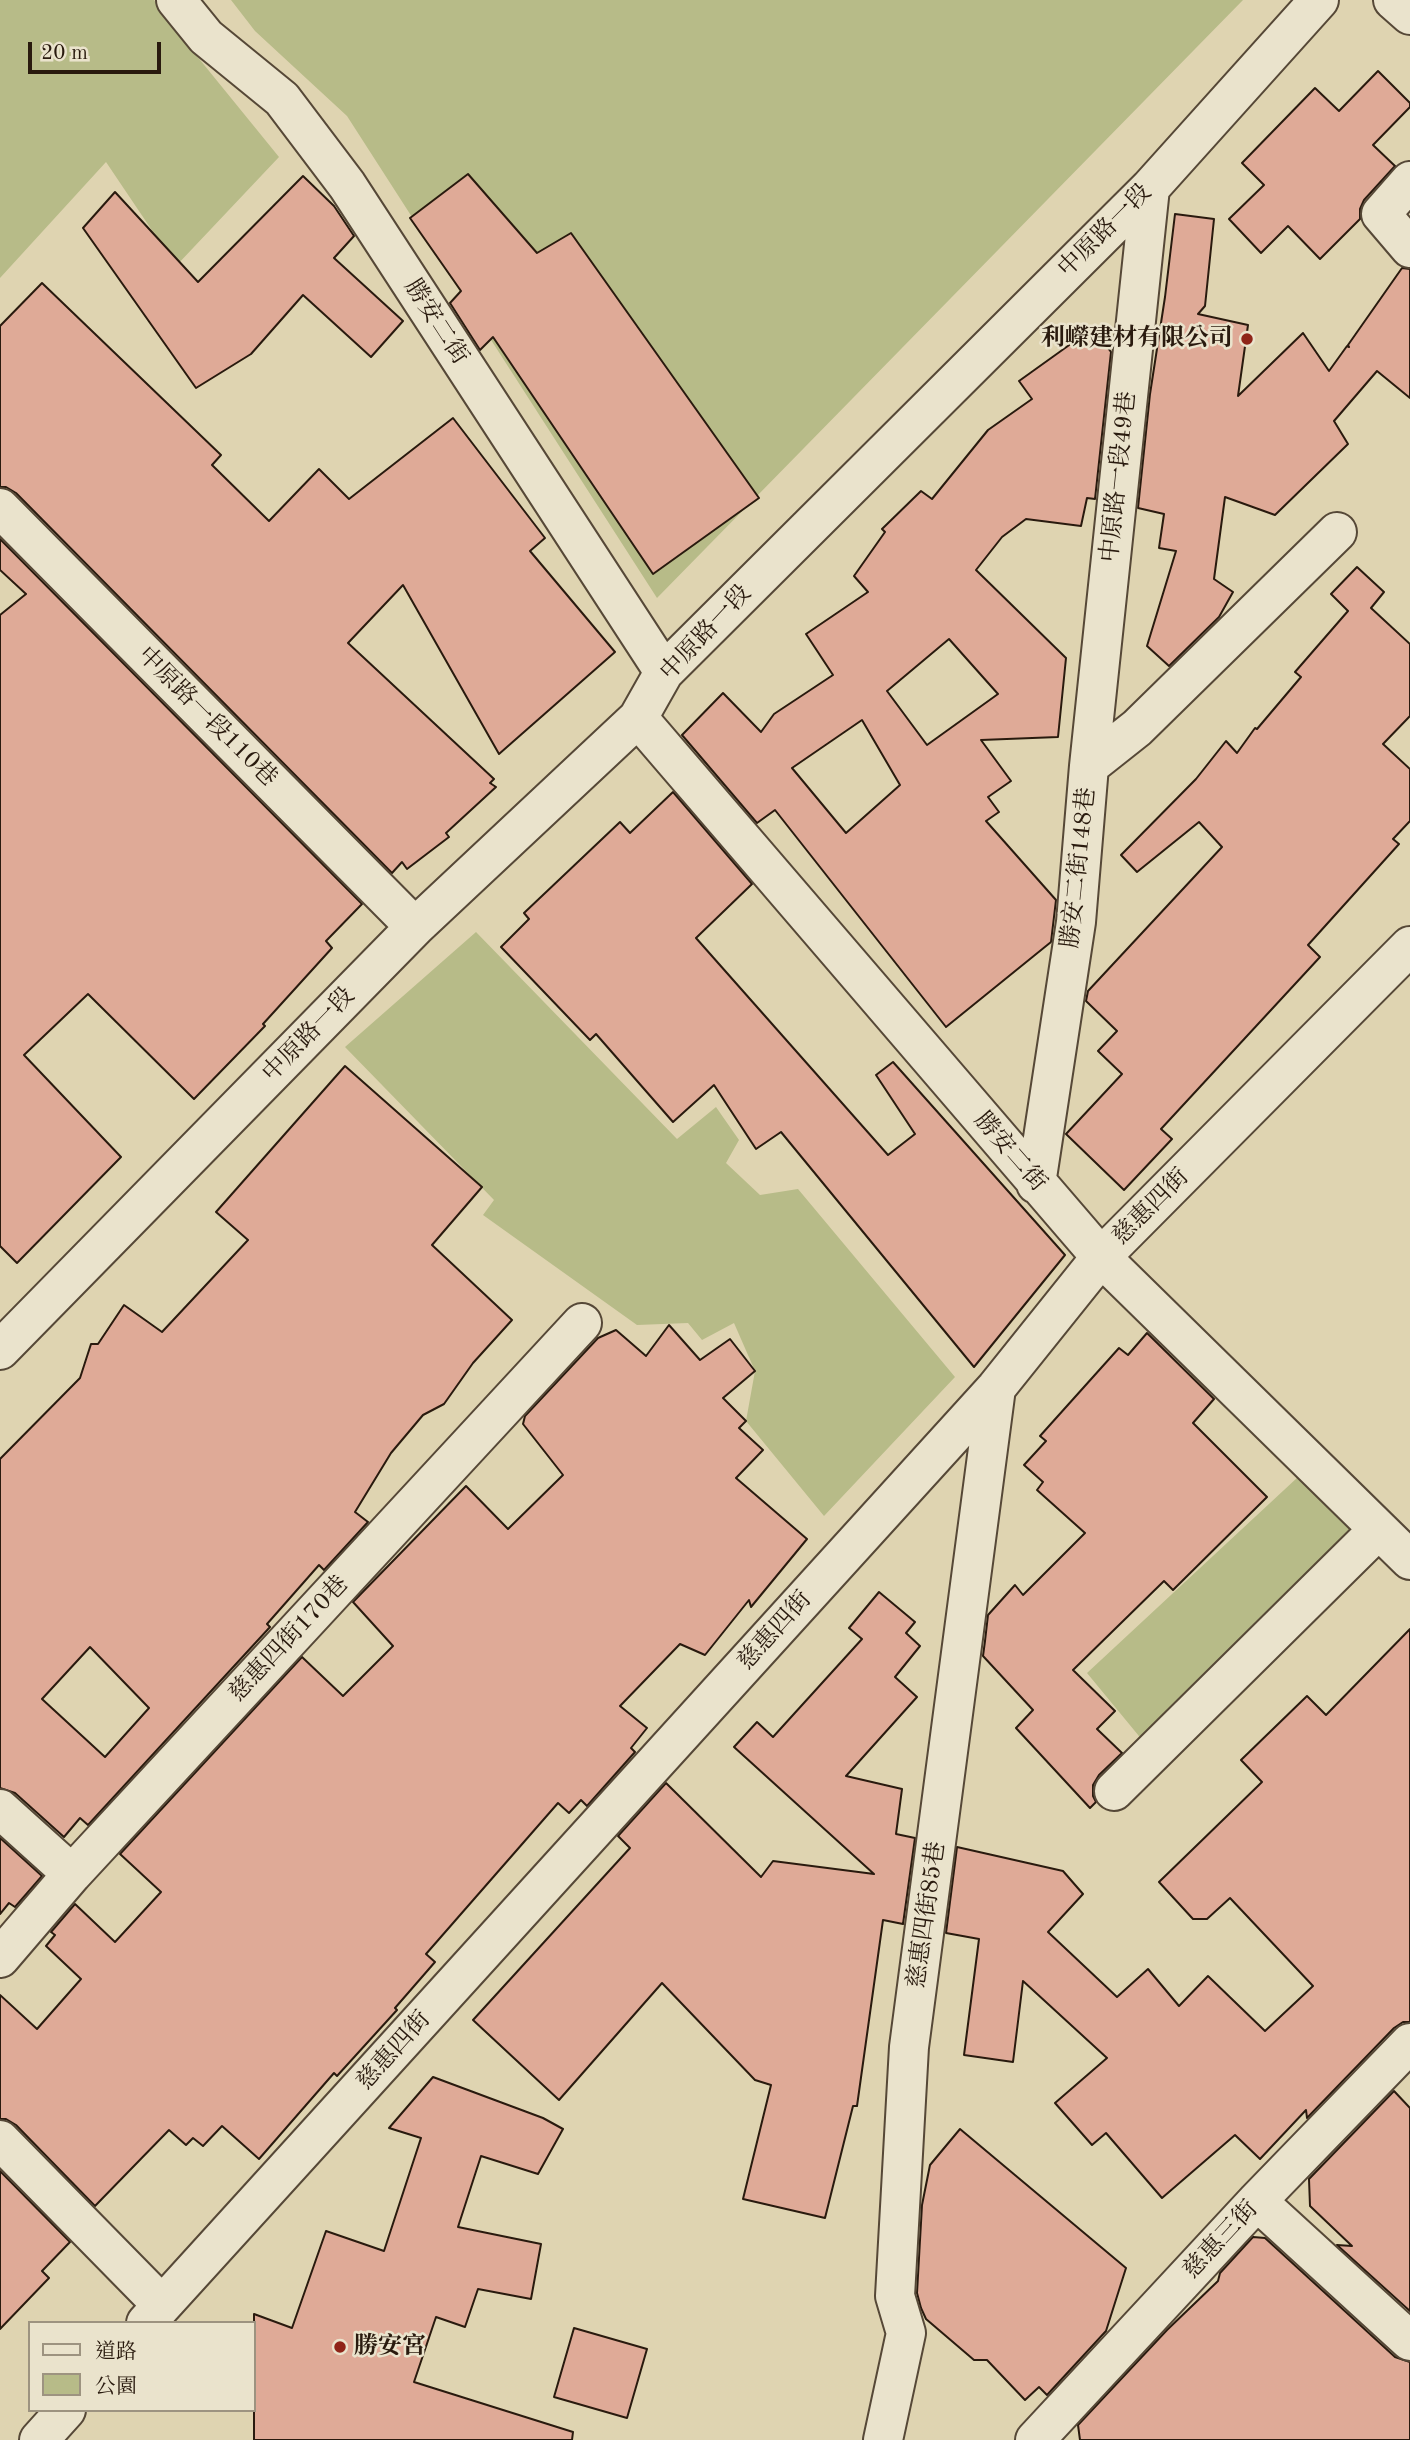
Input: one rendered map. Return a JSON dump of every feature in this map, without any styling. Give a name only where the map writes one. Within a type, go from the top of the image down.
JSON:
[{"type":"street","name":"勝安二街","points":[[176,0],[206,37],[282,99],[347,185],[664,672]]},
{"type":"street","name":"中原路一段","points":[[0,1350],[415,926],[638,718],[664,672],[1150,188],[1319,0]]},
{"type":"street","points":[[1393,0],[1410,15]]},
{"type":"street","points":[[1410,181],[1381,214],[1410,248]]},
{"type":"street","name":"中原路一段49巷","points":[[1089,766],[1150,188]]},
{"type":"street","name":"中原路一段110巷","points":[[0,508],[415,926]]},
{"type":"street","name":"勝安二街148巷","points":[[1036,1184],[1076,922],[1089,766],[1137,728],[1337,532]]},
{"type":"street","name":"勝安二街","points":[[638,718],[1101,1257],[1410,1560]]},
{"type":"street","name":"慈惠四街","points":[[154,2314],[996,1388],[1101,1257],[1410,946]]},
{"type":"street","name":"慈惠四街170巷","points":[[0,1958],[72,1874],[582,1323]]},
{"type":"street","name":"慈惠四街85巷","points":[[883,2440],[906,2333],[895,2296],[909,2047],[996,1388]]},
{"type":"street","points":[[1114,1791],[1378,1530]]},
{"type":"street","points":[[0,1809],[72,1874]]},
{"type":"street","name":"慈惠三街","points":[[1035,2440],[1257,2201],[1410,2043]]},
{"type":"street","points":[[0,2140],[154,2314]]},
{"type":"street","points":[[1257,2201],[1410,2342]]},
{"type":"street","points":[[39,2440],[64,2412]]},
{"type":"green space","points":[[0,0],[154,0],[279,157],[176,266],[106,162],[0,278]]},
{"type":"green space","points":[[231,0],[1243,0],[657,598],[347,116],[255,31]]},
{"type":"green space","points":[[476,932],[677,1139],[716,1107],[739,1140],[726,1163],[760,1195],[798,1189],[955,1377],[824,1516],[746,1421],[755,1371],[734,1323],[702,1340],[688,1323],[637,1325],[483,1215],[494,1200],[345,1047]]},
{"type":"green space","points":[[1298,1477],[1362,1536],[1148,1747],[1087,1673]]},
{"type":"building","points":[[1378,71],[1410,103],[1410,107],[1373,145],[1395,166],[1364,200],[1360,219],[1320,259],[1288,226],[1261,253],[1229,219],[1264,185],[1242,163],[1315,88],[1339,111]]},
{"type":"building","points":[[468,174],[537,253],[571,233],[759,498],[653,574],[493,337],[480,350],[450,303],[461,291],[410,218]]},
{"type":"building","points":[[303,176],[334,206],[354,236],[334,258],[403,321],[371,357],[303,295],[251,354],[196,388],[83,228],[115,192],[198,282]]},
{"type":"building","points":[[1175,214],[1214,219],[1205,306],[1198,314],[1248,325],[1238,396],[1303,333],[1329,371],[1347,346],[1349,347],[1402,268],[1410,269],[1410,398],[1377,371],[1334,421],[1348,444],[1275,515],[1225,497],[1214,579],[1233,592],[1219,617],[1169,666],[1147,646],[1176,551],[1159,548],[1164,514],[1138,508],[1150,394]]},
{"type":"building","points":[[42,283],[221,455],[212,465],[269,521],[319,469],[349,499],[453,418],[545,538],[530,551],[615,652],[499,754],[403,585],[348,643],[494,779],[490,783],[496,787],[446,833],[449,837],[407,869],[402,862],[392,873],[16,493],[6,487],[0,487],[0,326]]},
{"type":"building","points":[[1093,328],[1111,352],[1095,499],[1087,498],[1081,526],[1026,519],[1002,537],[976,570],[1066,658],[1058,737],[981,740],[1011,781],[988,797],[999,812],[986,821],[1056,900],[1051,942],[946,1027],[775,810],[757,823],[682,735],[723,693],[761,732],[774,714],[833,675],[806,634],[868,592],[854,576],[885,532],[882,529],[921,491],[932,499],[988,430],[1032,399],[1019,381]],"holes":[[[949,639],[998,694],[927,745],[887,691]],[[862,720],[900,785],[846,833],[792,768]]]},
{"type":"building","points":[[0,539],[362,904],[326,941],[332,948],[263,1024],[265,1026],[194,1099],[88,994],[24,1055],[121,1157],[17,1263],[0,1246],[0,615],[26,594],[0,570]]},
{"type":"building","points":[[1357,567],[1384,592],[1371,608],[1410,644],[1410,716],[1383,744],[1410,769],[1410,821],[1393,839],[1399,844],[1308,945],[1320,957],[1161,1129],[1172,1139],[1124,1190],[1066,1134],[1122,1074],[1098,1051],[1117,1031],[1086,1001],[1088,991],[1222,847],[1199,822],[1137,872],[1121,855],[1196,779],[1226,741],[1237,753],[1255,728],[1257,729],[1301,677],[1295,672],[1348,611],[1331,594]]},
{"type":"building","points":[[673,792],[752,884],[696,938],[888,1155],[915,1134],[876,1075],[893,1062],[1065,1255],[974,1367],[781,1132],[756,1149],[714,1085],[673,1122],[596,1034],[590,1040],[501,947],[529,919],[524,913],[620,822],[630,833]]},
{"type":"building","points":[[345,1066],[482,1187],[432,1245],[512,1320],[473,1363],[444,1404],[423,1415],[391,1453],[355,1512],[368,1522],[324,1570],[319,1565],[267,1624],[270,1627],[88,1825],[80,1818],[64,1837],[15,1793],[0,1788],[0,1459],[80,1378],[91,1344],[98,1344],[124,1305],[162,1332],[248,1240],[216,1212]],"holes":[[[90,1647],[149,1708],[105,1757],[42,1699]]]},
{"type":"building","points":[[669,1325],[700,1360],[730,1339],[755,1371],[723,1398],[746,1421],[739,1428],[763,1450],[736,1478],[807,1539],[751,1607],[749,1600],[705,1655],[680,1644],[620,1706],[647,1728],[631,1748],[635,1752],[587,1806],[581,1800],[569,1813],[558,1803],[426,1954],[435,1962],[395,2008],[397,2010],[337,2076],[334,2073],[259,2159],[222,2126],[203,2146],[193,2138],[186,2145],[169,2130],[95,2206],[16,2125],[6,2119],[0,2119],[0,1995],[37,2029],[81,1979],[46,1946],[55,1935],[51,1932],[75,1904],[115,1942],[161,1892],[120,1854],[302,1657],[343,1696],[393,1646],[353,1602],[466,1486],[508,1529],[563,1475],[523,1424],[525,1416],[598,1338],[616,1330],[646,1356]]},
{"type":"building","points":[[1147,1333],[1214,1399],[1193,1423],[1267,1497],[1173,1590],[1164,1581],[1073,1670],[1115,1711],[1097,1729],[1122,1753],[1099,1775],[1093,1785],[1096,1802],[1090,1808],[1016,1728],[1033,1710],[983,1656],[988,1615],[1015,1585],[1023,1595],[1085,1533],[1037,1490],[1043,1482],[1024,1465],[1046,1441],[1040,1436],[1119,1348],[1128,1355]]},
{"type":"building","points":[[879,1592],[915,1622],[906,1633],[920,1646],[895,1677],[917,1697],[846,1776],[902,1789],[896,1834],[915,1838],[903,1924],[883,1920],[857,2106],[853,2106],[825,2218],[743,2199],[771,2085],[755,2080],[662,1983],[559,2100],[473,2020],[630,1848],[618,1836],[666,1783],[761,1877],[773,1861],[874,1874],[734,1747],[757,1722],[773,1737],[862,1639],[849,1628]]},
{"type":"building","points":[[1410,1629],[1410,2022],[1403,2022],[1394,2028],[1307,2118],[1306,2110],[1260,2159],[1235,2135],[1162,2198],[1106,2133],[1092,2145],[1055,2103],[1107,2058],[1023,1981],[1013,2062],[964,2055],[979,1939],[946,1933],[957,1847],[1063,1871],[1083,1894],[1048,1932],[1117,1997],[1148,1969],[1179,2006],[1208,1976],[1265,2031],[1313,1986],[1230,1898],[1207,1919],[1193,1919],[1159,1882],[1262,1782],[1241,1760],[1307,1696],[1326,1715]]},
{"type":"building","points":[[0,1838],[42,1876],[15,1907],[9,1903],[0,1914]]},
{"type":"building","points":[[433,2077],[543,2118],[563,2129],[538,2174],[481,2156],[458,2227],[541,2244],[531,2299],[478,2289],[465,2327],[436,2317],[414,2382],[573,2432],[572,2440],[254,2440],[254,2314],[292,2328],[326,2231],[384,2251],[421,2138],[389,2128]]},
{"type":"building","points":[[1394,2091],[1410,2108],[1410,2311],[1337,2245],[1352,2246],[1310,2206],[1309,2179]]},
{"type":"building","points":[[960,2129],[1126,2268],[1106,2331],[1047,2395],[1039,2387],[1025,2400],[987,2360],[974,2360],[926,2319],[921,2308],[917,2293],[922,2205],[930,2165]]},
{"type":"building","points":[[0,2171],[70,2242],[42,2271],[49,2278],[0,2329]]},
{"type":"building","points":[[1253,2237],[1265,2238],[1395,2357],[1410,2362],[1410,2440],[1080,2440],[1078,2425],[1167,2330],[1218,2281],[1220,2273]]},
{"type":"building","points":[[574,2328],[647,2349],[627,2418],[554,2397]]},
{"type":"place","name":"利嶸建材有限公司","points":[[1247,339]]},
{"type":"place","name":"勝安宮","points":[[340,2347]]}]
